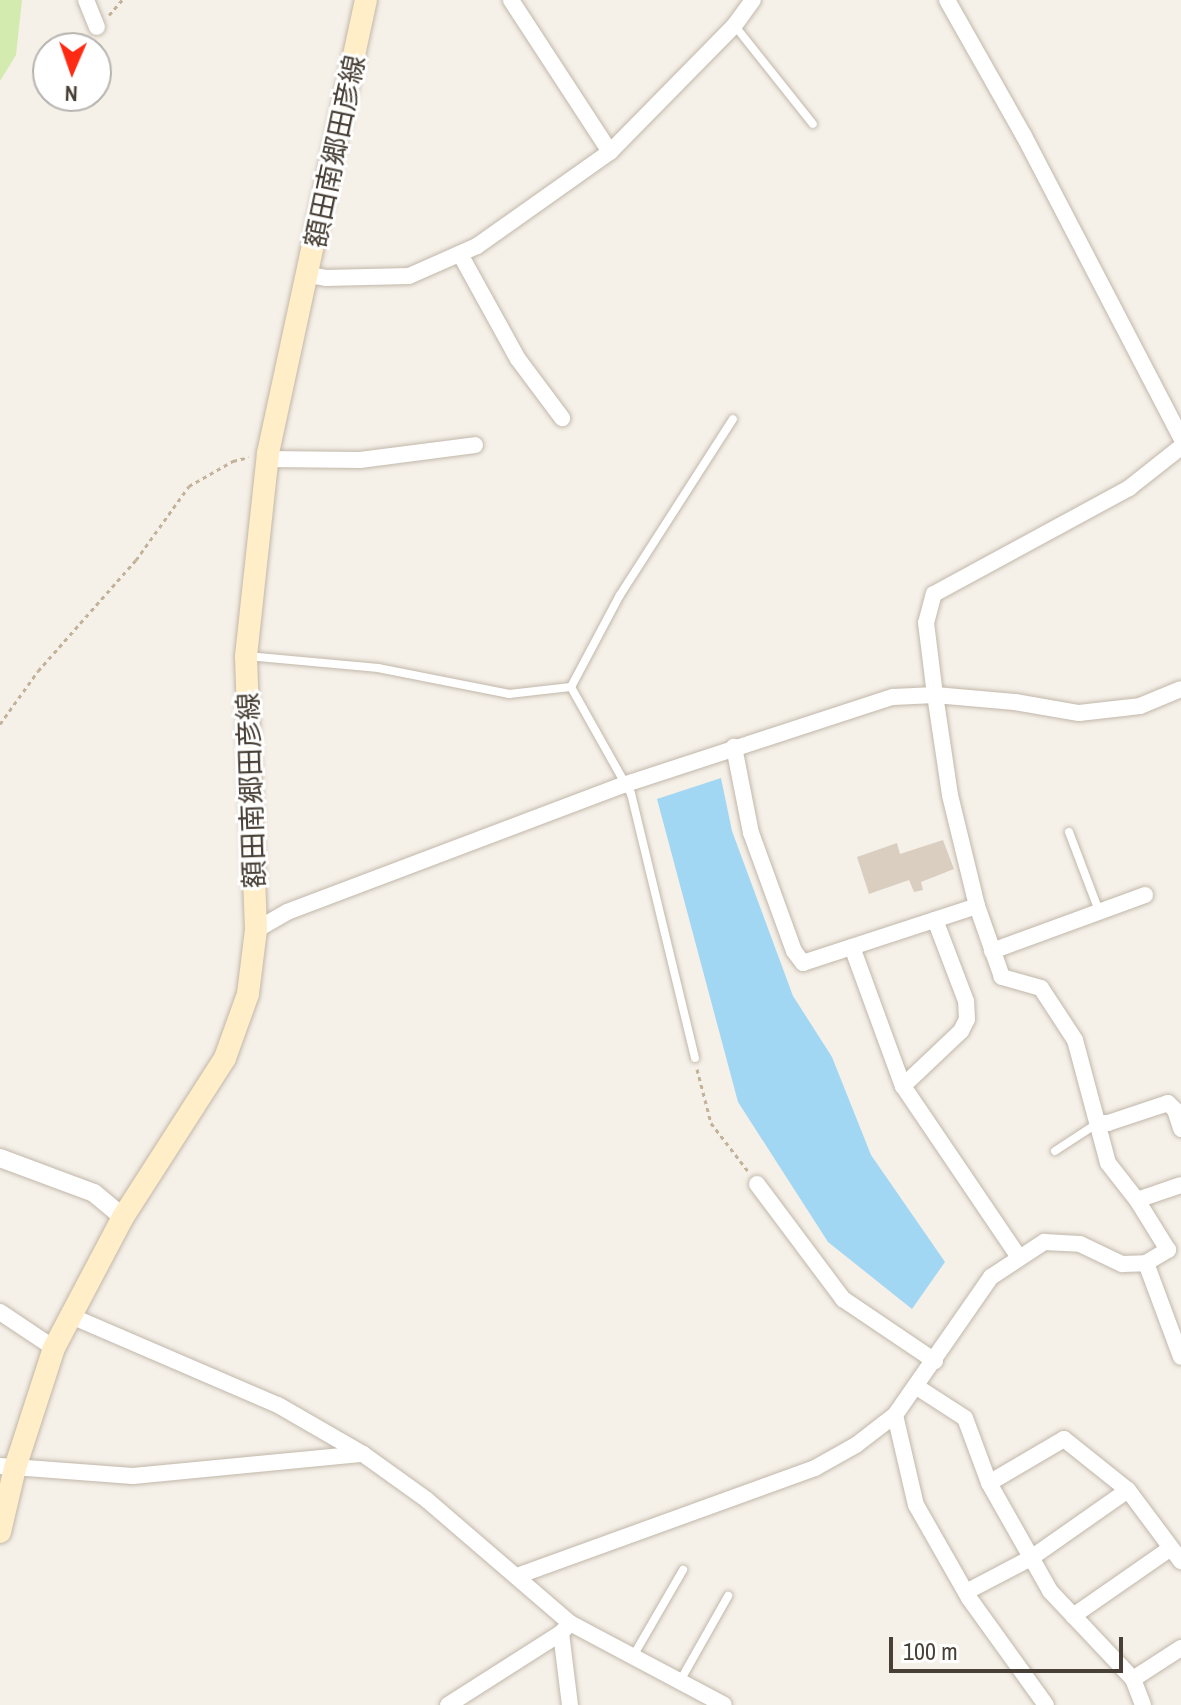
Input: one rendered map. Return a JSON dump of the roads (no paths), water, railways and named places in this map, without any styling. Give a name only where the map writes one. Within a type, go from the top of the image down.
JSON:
[{"type":"main road","name":"額田南郷田彦線","points":[[0,1532],[7,1467],[54,1348],[123,1217],[225,1058],[248,994],[256,930],[246,656],[268,456],[366,0]]},
{"type":"street","points":[[86,0],[97,27]]},
{"type":"street","points":[[511,0],[610,152]]},
{"type":"street","points":[[309,275],[326,278],[409,276],[477,246],[610,152],[734,26],[753,0]]},
{"type":"street","points":[[947,0],[1024,136],[1181,438]]},
{"type":"street","points":[[460,254],[518,359],[562,418]]},
{"type":"street","points":[[268,456],[360,460],[475,445]]},
{"type":"street","points":[[517,1576],[815,1468],[856,1445],[895,1415],[991,1277],[1018,1256],[1044,1242],[1064,1241],[1122,1264],[1146,1263],[1168,1250],[1137,1200],[1108,1163],[1075,1040],[1051,999],[1041,988],[1002,977],[977,906],[950,795],[926,623],[934,594],[1129,488],[1181,447]]},
{"type":"street","points":[[256,930],[287,912],[623,785],[893,697],[935,695],[1015,702],[1079,713],[1140,706],[1181,689]]},
{"type":"street","points":[[734,747],[751,833],[794,951],[803,963],[977,906]]},
{"type":"street","points":[[992,951],[1145,895]]},
{"type":"street","points":[[903,1086],[961,1031],[967,1019],[966,1001],[935,920]]},
{"type":"street","points":[[852,947],[903,1086],[1018,1256]]},
{"type":"street","points":[[1098,1123],[1108,1123],[1168,1103],[1175,1110],[1181,1129]]},
{"type":"street","points":[[0,1158],[94,1193],[123,1217]]},
{"type":"street","points":[[757,1184],[843,1299],[935,1361]]},
{"type":"street","points":[[1137,1200],[1181,1185]]},
{"type":"street","points":[[1146,1263],[1180,1351]]},
{"type":"street","points":[[0,1312],[54,1348]]},
{"type":"street","points":[[71,1316],[278,1405],[363,1454],[427,1500],[517,1576],[565,1628],[724,1705]]},
{"type":"street","points":[[917,1387],[965,1418],[989,1483],[1050,1591],[1133,1679],[1143,1705]]},
{"type":"street","points":[[895,1415],[916,1505],[966,1592],[1046,1705]]},
{"type":"street","points":[[989,1483],[1064,1439],[1128,1490],[1176,1554],[1073,1616]]},
{"type":"street","points":[[7,1467],[133,1476],[363,1454]]},
{"type":"street","points":[[966,1592],[1031,1558],[1128,1490]]},
{"type":"street","points":[[448,1705],[565,1628]]},
{"type":"street","points":[[565,1628],[570,1705]]},
{"type":"street","points":[[1133,1679],[1181,1648]]},
{"type":"lane","points":[[734,26],[813,124]]},
{"type":"lane","points":[[571,687],[620,595],[733,419]]},
{"type":"lane","points":[[246,656],[378,668],[509,694],[571,687]]},
{"type":"lane","points":[[571,687],[623,785],[631,794],[695,1058]]},
{"type":"lane","points":[[1069,832],[1099,912]]},
{"type":"lane","points":[[1055,1151],[1098,1123]]},
{"type":"lane","points":[[631,1659],[683,1570]]},
{"type":"lane","points":[[680,1682],[728,1596]]},
{"type":"water","points":[[721,778],[732,831],[793,996],[832,1057],[871,1155],[945,1262],[912,1309],[828,1242],[738,1102],[657,799]]}]
